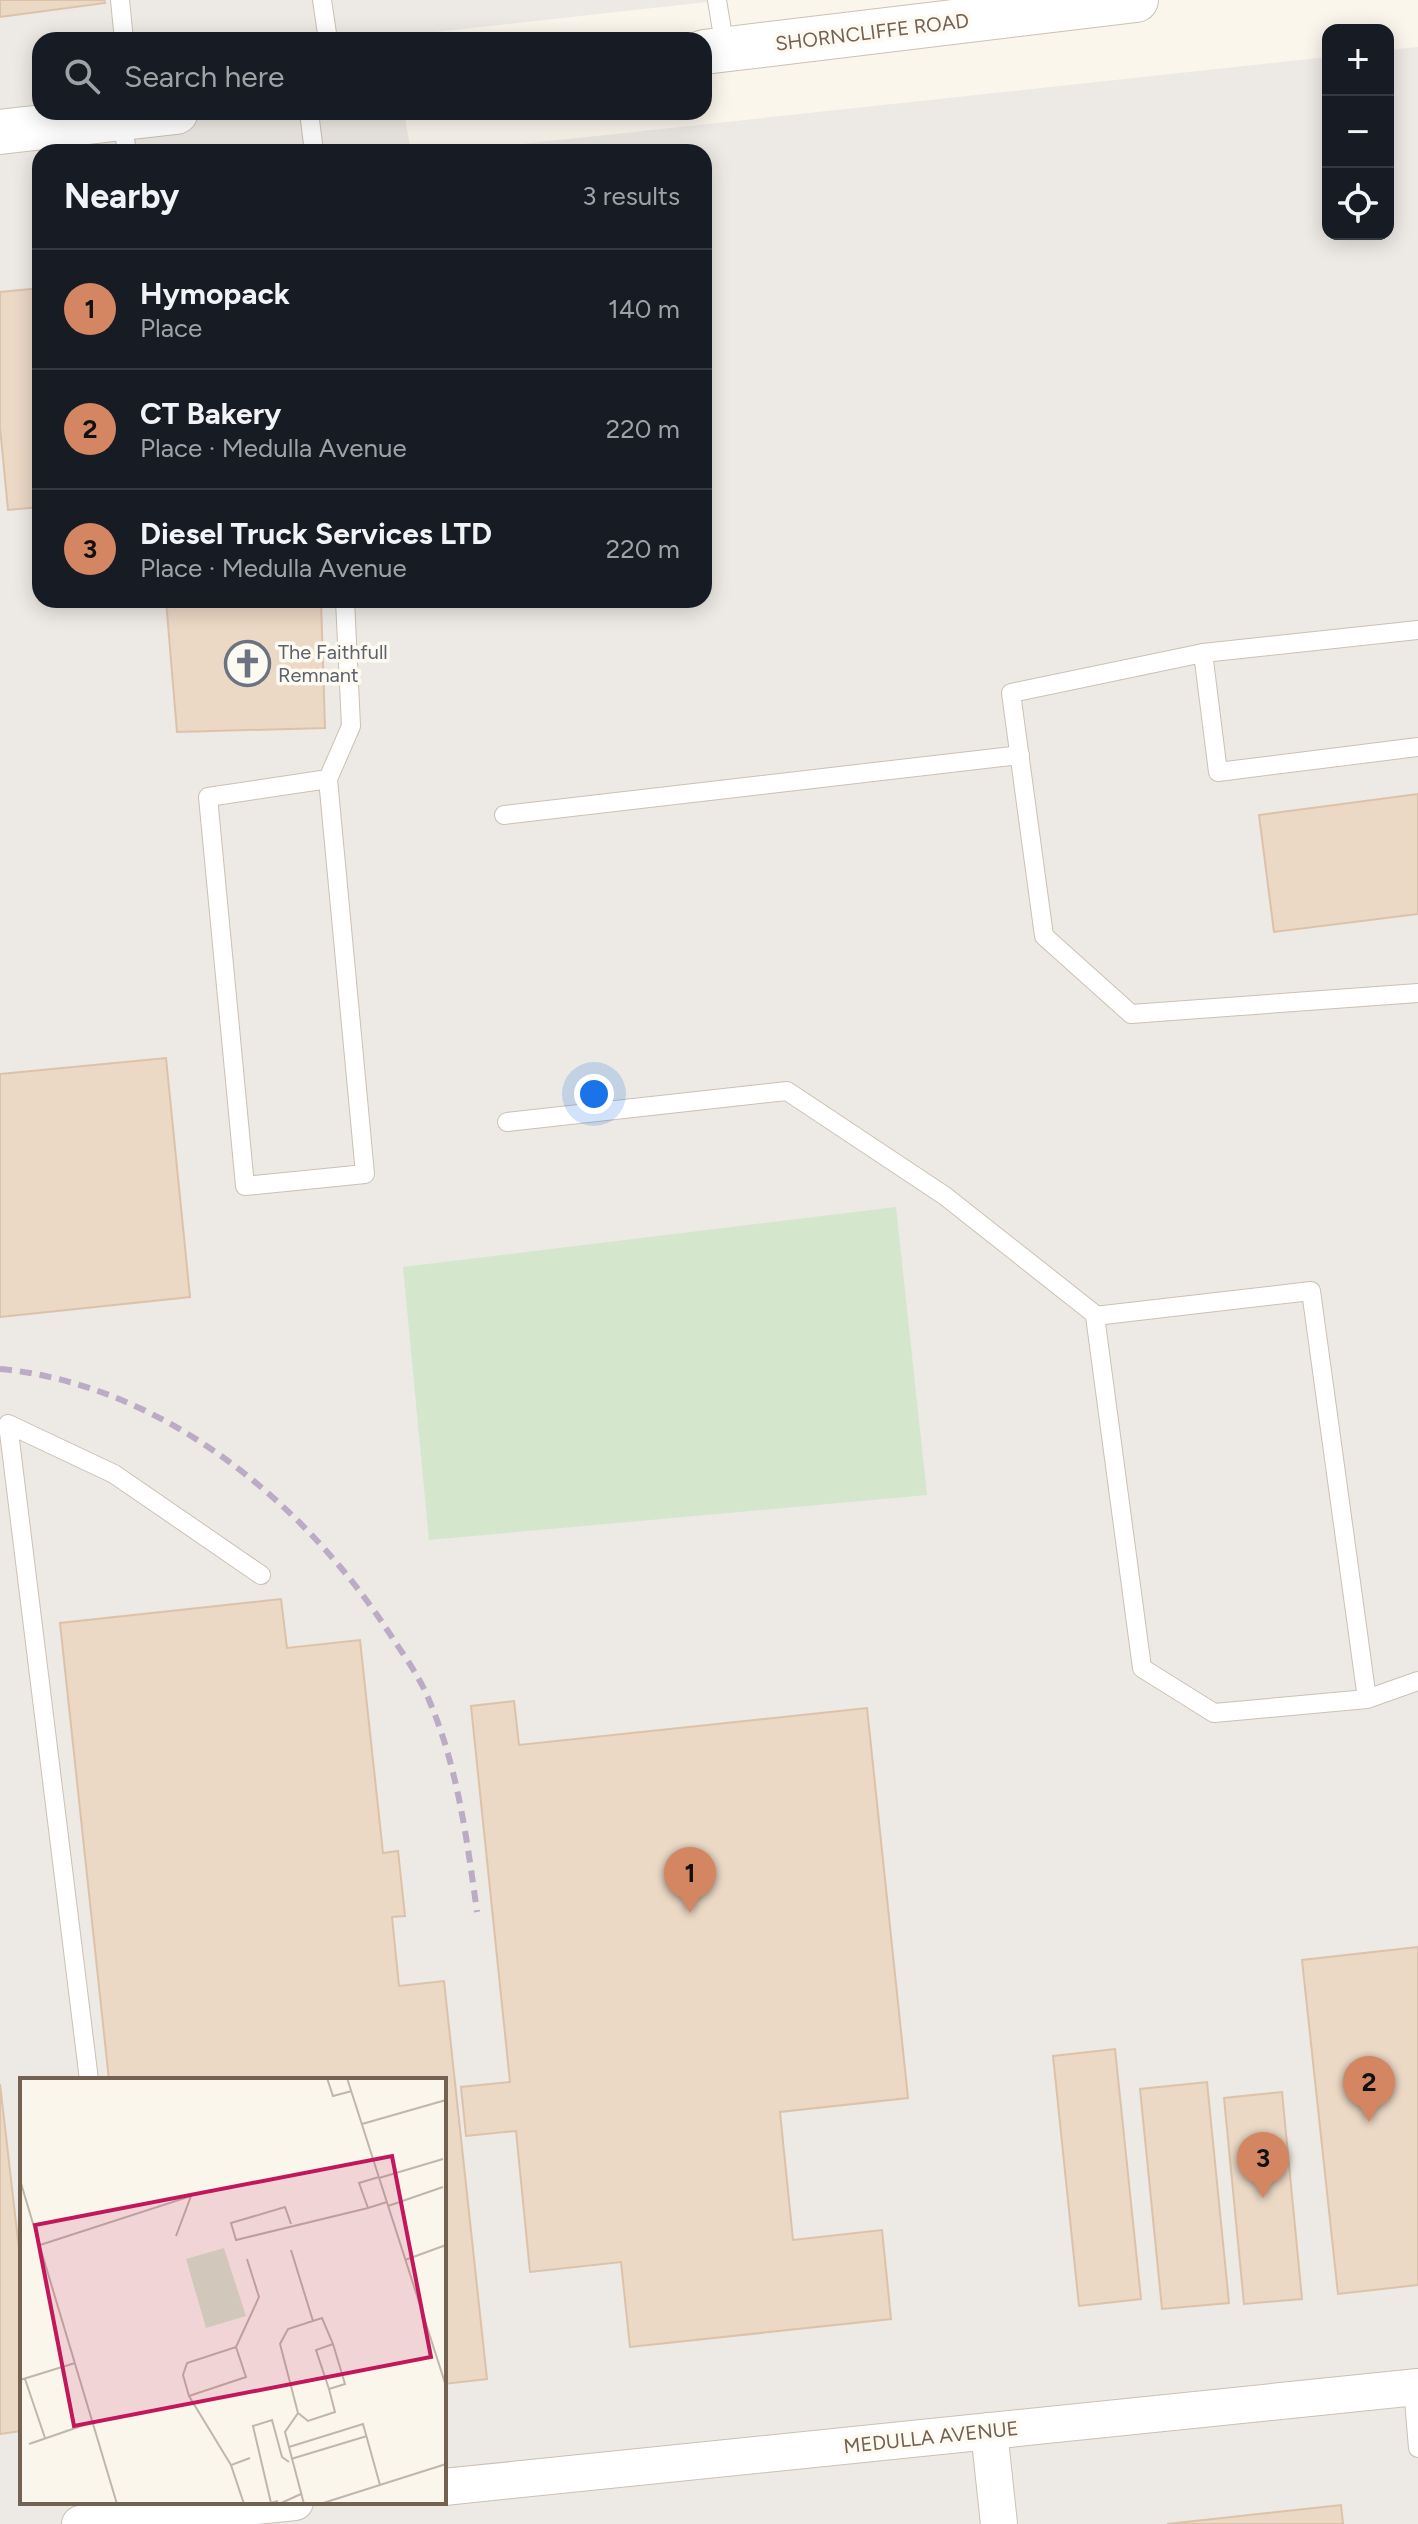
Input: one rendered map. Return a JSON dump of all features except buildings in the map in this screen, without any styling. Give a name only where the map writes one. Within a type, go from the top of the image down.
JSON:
[{"type":"street","name":"SHORNCLIFFE ROAD","points":[[714,50],[1136,0]]},
{"type":"street","points":[[0,132],[127,125]]},
{"type":"street","name":"MEDULLA AVENUE","points":[[446,2487],[1415,2388]]},
{"type":"street","points":[[989,2431],[999,2524]]},
{"type":"street","points":[[80,2524],[140,2510],[256,2504]]},
{"type":"lane","points":[[120,0],[123,32]]},
{"type":"lane","points":[[322,0],[327,32]]},
{"type":"lane","points":[[714,50],[717,0]]},
{"type":"lane","points":[[310,120],[313,144]]},
{"type":"lane","points":[[328,779],[208,797],[245,1186],[365,1174],[328,779],[351,726],[345,608]]},
{"type":"lane","points":[[1418,630],[1203,653],[1011,693],[1044,936],[1131,1014],[1418,993]]},
{"type":"lane","points":[[1203,653],[1218,772],[1418,747]]},
{"type":"lane","points":[[504,815],[1020,755]]},
{"type":"lane","points":[[507,1122],[787,1091],[945,1196],[1097,1316],[1311,1291],[1367,1699]]},
{"type":"lane","points":[[1097,1316],[1142,1668],[1214,1713],[1367,1699],[1418,1681]]},
{"type":"lane","points":[[89,2078],[8,1424],[114,1474],[261,1575]]},
{"type":"lane","points":[[1415,2388],[1418,2448]]},
{"type":"shaded area","points":[[0,0],[725,0],[435,32],[32,32],[32,120],[405,120],[410,144],[32,144],[32,608],[712,608],[712,144],[522,144],[1322,58],[1322,240],[1394,240],[1394,49],[1418,47],[1418,2524],[0,2524]]},
{"type":"green space","points":[[896,1207],[927,1495],[429,1540],[403,1267]]},
{"type":"railway","points":[[0,1369],[58,1379],[114,1397],[167,1422],[218,1454],[265,1490],[308,1531],[347,1575],[414,1670],[439,1726],[460,1804],[477,1912]]},
{"type":"place","name":"The Faithfull Remnant","points":[[247,664]]},
{"type":"place","name":"Hymopack","points":[[690,1913]]},
{"type":"place","name":"CT Bakery","points":[[1369,2122]]},
{"type":"place","name":"Diesel Truck Services LTD","points":[[1263,2198]]}]
